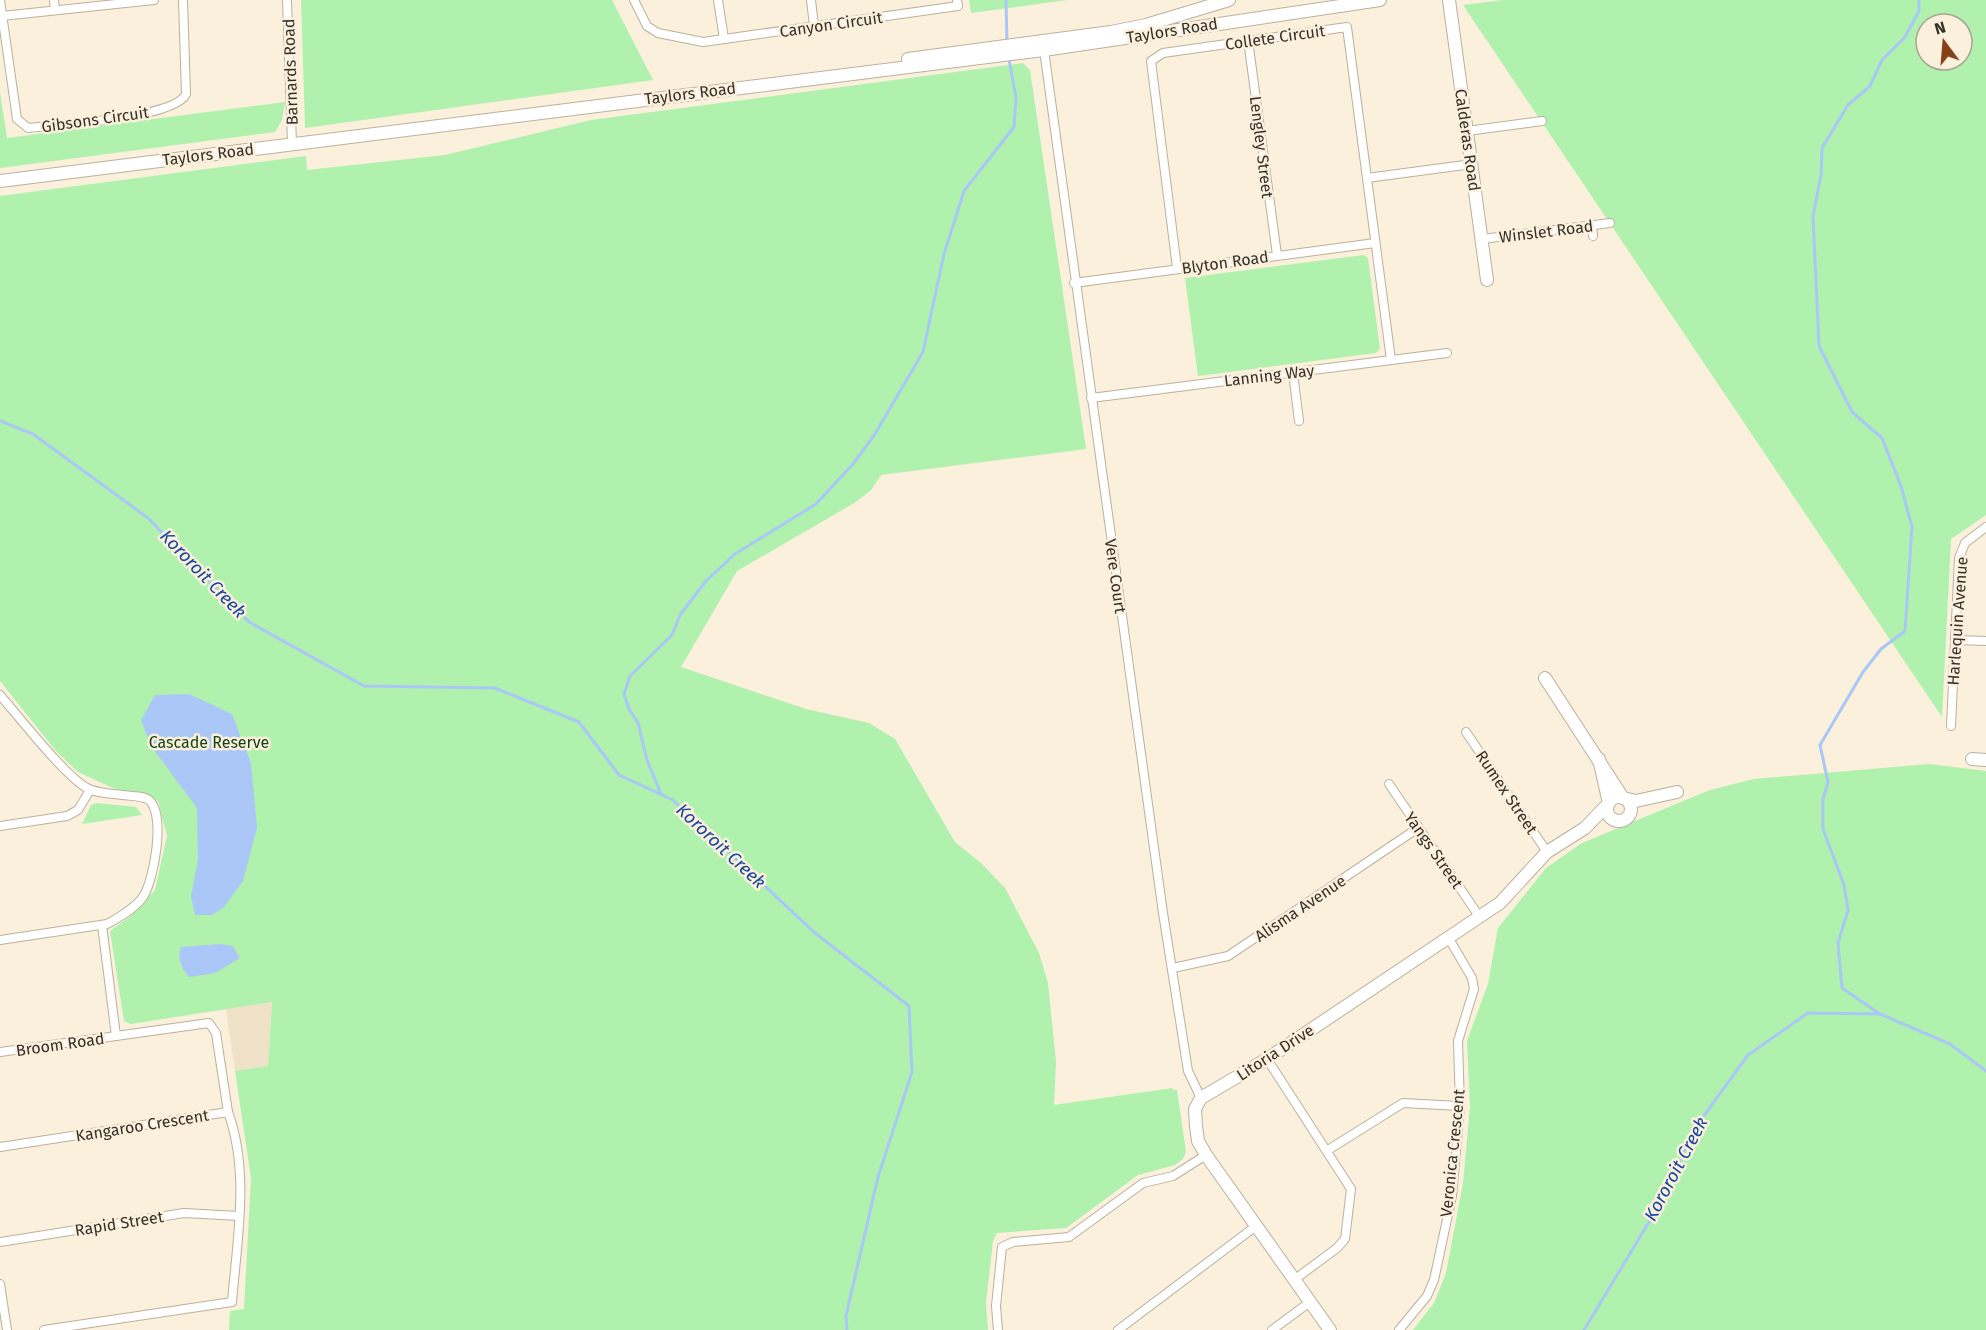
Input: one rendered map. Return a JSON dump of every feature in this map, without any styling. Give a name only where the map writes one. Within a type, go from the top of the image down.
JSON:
[{"type":"street","name":"Gibsons Circuit","points":[[0,0],[17,119],[28,128],[142,115],[178,103],[185,97],[183,0]]},
{"type":"street","points":[[54,0],[55,10]]},
{"type":"street","points":[[2,16],[154,0]]},
{"type":"street","name":"Barnards Road","points":[[287,0],[292,144]]},
{"type":"street","name":"Canyon Circuit","points":[[634,0],[646,26],[658,33],[703,42],[958,6],[957,0]]},
{"type":"street","points":[[718,0],[724,39]]},
{"type":"street","points":[[811,0],[814,26]]},
{"type":"street","points":[[889,69],[899,61],[923,56],[1146,25],[1229,0]]},
{"type":"street","name":"Taylors Road","points":[[0,181],[1044,50],[1380,0]]},
{"type":"street","name":"Calderas Road","points":[[1449,0],[1487,280]]},
{"type":"street","name":"Collete Circuit","points":[[1177,268],[1151,61],[1163,53],[1347,27],[1391,360]]},
{"type":"street","name":"Lengley Street","points":[[1248,40],[1276,255]]},
{"type":"street","name":"Vere Court","points":[[1044,50],[1090,398],[1188,1071],[1201,1098]]},
{"type":"street","points":[[1467,131],[1542,122]]},
{"type":"street","points":[[1367,178],[1472,164]]},
{"type":"street","name":"Winslet Road","points":[[1482,239],[1610,223]]},
{"type":"street","points":[[1592,225],[1593,236]]},
{"type":"street","name":"Blyton Road","points":[[1074,283],[1376,243]]},
{"type":"street","name":"Lanning Way","points":[[1090,398],[1447,353]]},
{"type":"street","points":[[1293,373],[1299,421]]},
{"type":"street","name":"Harlequin Avenue","points":[[1951,726],[1959,558],[1965,543],[1986,527]]},
{"type":"street","points":[[1955,639],[1986,641]]},
{"type":"street","points":[[1545,678],[1631,807],[1630,814]]},
{"type":"street","points":[[0,695],[79,783],[90,790],[121,797],[142,797],[150,801],[154,809],[158,841],[144,896],[119,918],[102,925],[0,940]]},
{"type":"street","name":"Rumex Street","points":[[1466,732],[1548,852]]},
{"type":"street","points":[[1599,759],[1609,803],[1608,814],[1616,821]]},
{"type":"street","points":[[1972,759],[1986,760]]},
{"type":"street","name":"Yangs Street","points":[[1389,784],[1479,916]]},
{"type":"street","points":[[0,826],[67,816],[78,810],[90,790]]},
{"type":"street","name":"Litoria Drive","points":[[1201,1098],[1267,1059],[1500,903],[1548,852],[1595,819],[1615,798],[1636,801],[1677,792],[1666,800],[1630,814],[1624,820],[1608,821],[1584,835],[1567,840]]},
{"type":"street","name":"Alisma Avenue","points":[[1173,968],[1228,956],[1419,828]]},
{"type":"street","name":"Broom Road","points":[[0,1052],[116,1036],[102,925]]},
{"type":"street","name":"Veronica Crescent","points":[[1400,1330],[1427,1296],[1434,1280],[1452,1196],[1460,1106],[1458,1041],[1474,989],[1472,978],[1448,937]]},
{"type":"street","points":[[116,1036],[209,1023],[216,1033],[228,1112]]},
{"type":"street","points":[[1267,1059],[1328,1150],[1351,1189],[1345,1239],[1337,1248],[1294,1280]]},
{"type":"street","points":[[1201,1098],[1195,1109],[1198,1141],[1330,1330]]},
{"type":"street","points":[[1328,1150],[1403,1102],[1460,1106]]},
{"type":"street","name":"Kangaroo Crescent","points":[[0,1147],[228,1112],[234,1128],[241,1177],[232,1302],[44,1330]]},
{"type":"street","points":[[998,1330],[996,1306],[1002,1246],[1013,1242],[1069,1237],[1143,1183],[1173,1176],[1206,1155]]},
{"type":"street","name":"Rapid Street","points":[[0,1242],[184,1213],[238,1216]]},
{"type":"street","points":[[1118,1330],[1256,1226]]},
{"type":"street","points":[[0,1284],[7,1330]]},
{"type":"street","points":[[1272,1330],[1310,1302]]},
{"type":"shaded area","points":[[272,1002],[268,1066],[235,1071],[226,1009]]},
{"type":"green space","points":[[301,0],[612,0],[653,80],[305,128]]},
{"type":"green space","points":[[969,0],[1067,0],[971,13]]},
{"type":"green space","points":[[1503,0],[1986,0],[1986,515],[1951,539],[1942,717],[1463,5]]},
{"type":"green space","name":"Cascade Reserve","points":[[1023,63],[1030,70],[1086,449],[881,475],[871,490],[856,502],[737,571],[681,667],[806,709],[869,723],[895,739],[955,842],[981,863],[1005,888],[1039,953],[1048,983],[1056,1062],[1054,1105],[1173,1088],[1177,1090],[1186,1152],[1183,1159],[1175,1165],[1138,1175],[1066,1228],[997,1233],[993,1241],[986,1303],[988,1330],[229,1330],[230,1311],[244,1309],[251,1178],[235,1071],[268,1066],[272,1002],[131,1024],[124,1021],[110,931],[131,916],[155,890],[167,836],[158,801],[141,792],[115,789],[78,772],[55,750],[0,681],[0,196],[306,156],[307,170],[445,155],[591,120]]},
{"type":"green space","points":[[0,92],[7,138],[285,102],[282,120],[275,132],[0,168]]},
{"type":"green space","points":[[1364,255],[1368,258],[1380,349],[1376,353],[1198,376],[1185,278]]},
{"type":"green space","points":[[1929,764],[1986,771],[1986,1330],[1413,1330],[1434,1303],[1446,1273],[1463,1183],[1470,1107],[1467,1041],[1488,984],[1498,928],[1546,868],[1582,843],[1710,790],[1754,779]]},
{"type":"green space","points":[[97,803],[136,807],[142,815],[82,824],[91,805]]},
{"type":"water","points":[[189,694],[232,714],[251,763],[257,828],[243,881],[224,907],[212,915],[195,915],[191,896],[198,859],[197,808],[151,746],[141,720],[155,695]]},
{"type":"water","points":[[220,944],[233,946],[240,958],[215,973],[189,977],[180,963],[181,947]]},
{"type":"waterway","points":[[1006,0],[1007,43]]},
{"type":"waterway","points":[[1880,1014],[1842,988],[1838,943],[1848,910],[1844,885],[1823,829],[1823,799],[1828,782],[1820,745],[1863,672],[1881,649],[1905,631],[1912,527],[1901,486],[1882,438],[1852,412],[1819,346],[1813,216],[1821,175],[1822,148],[1848,105],[1870,86],[1882,60],[1905,37],[1919,11],[1919,0]]},
{"type":"waterway","points":[[661,794],[647,760],[638,723],[629,709],[624,694],[630,676],[672,635],[680,615],[706,581],[735,554],[816,504],[853,464],[875,434],[923,352],[944,254],[964,191],[1014,127],[1016,98],[1009,59]]},
{"type":"waterway","name":"Kororoit Creek","points":[[0,421],[33,434],[148,518],[249,622],[364,686],[495,688],[579,722],[619,775],[673,800],[815,933],[909,1006],[912,1072],[878,1177],[846,1316],[847,1330]]},
{"type":"waterway","name":"Kororoit Creek","points":[[1584,1330],[1667,1192],[1692,1132],[1748,1055],[1808,1013],[1880,1014],[1950,1044],[1986,1071]]}]
